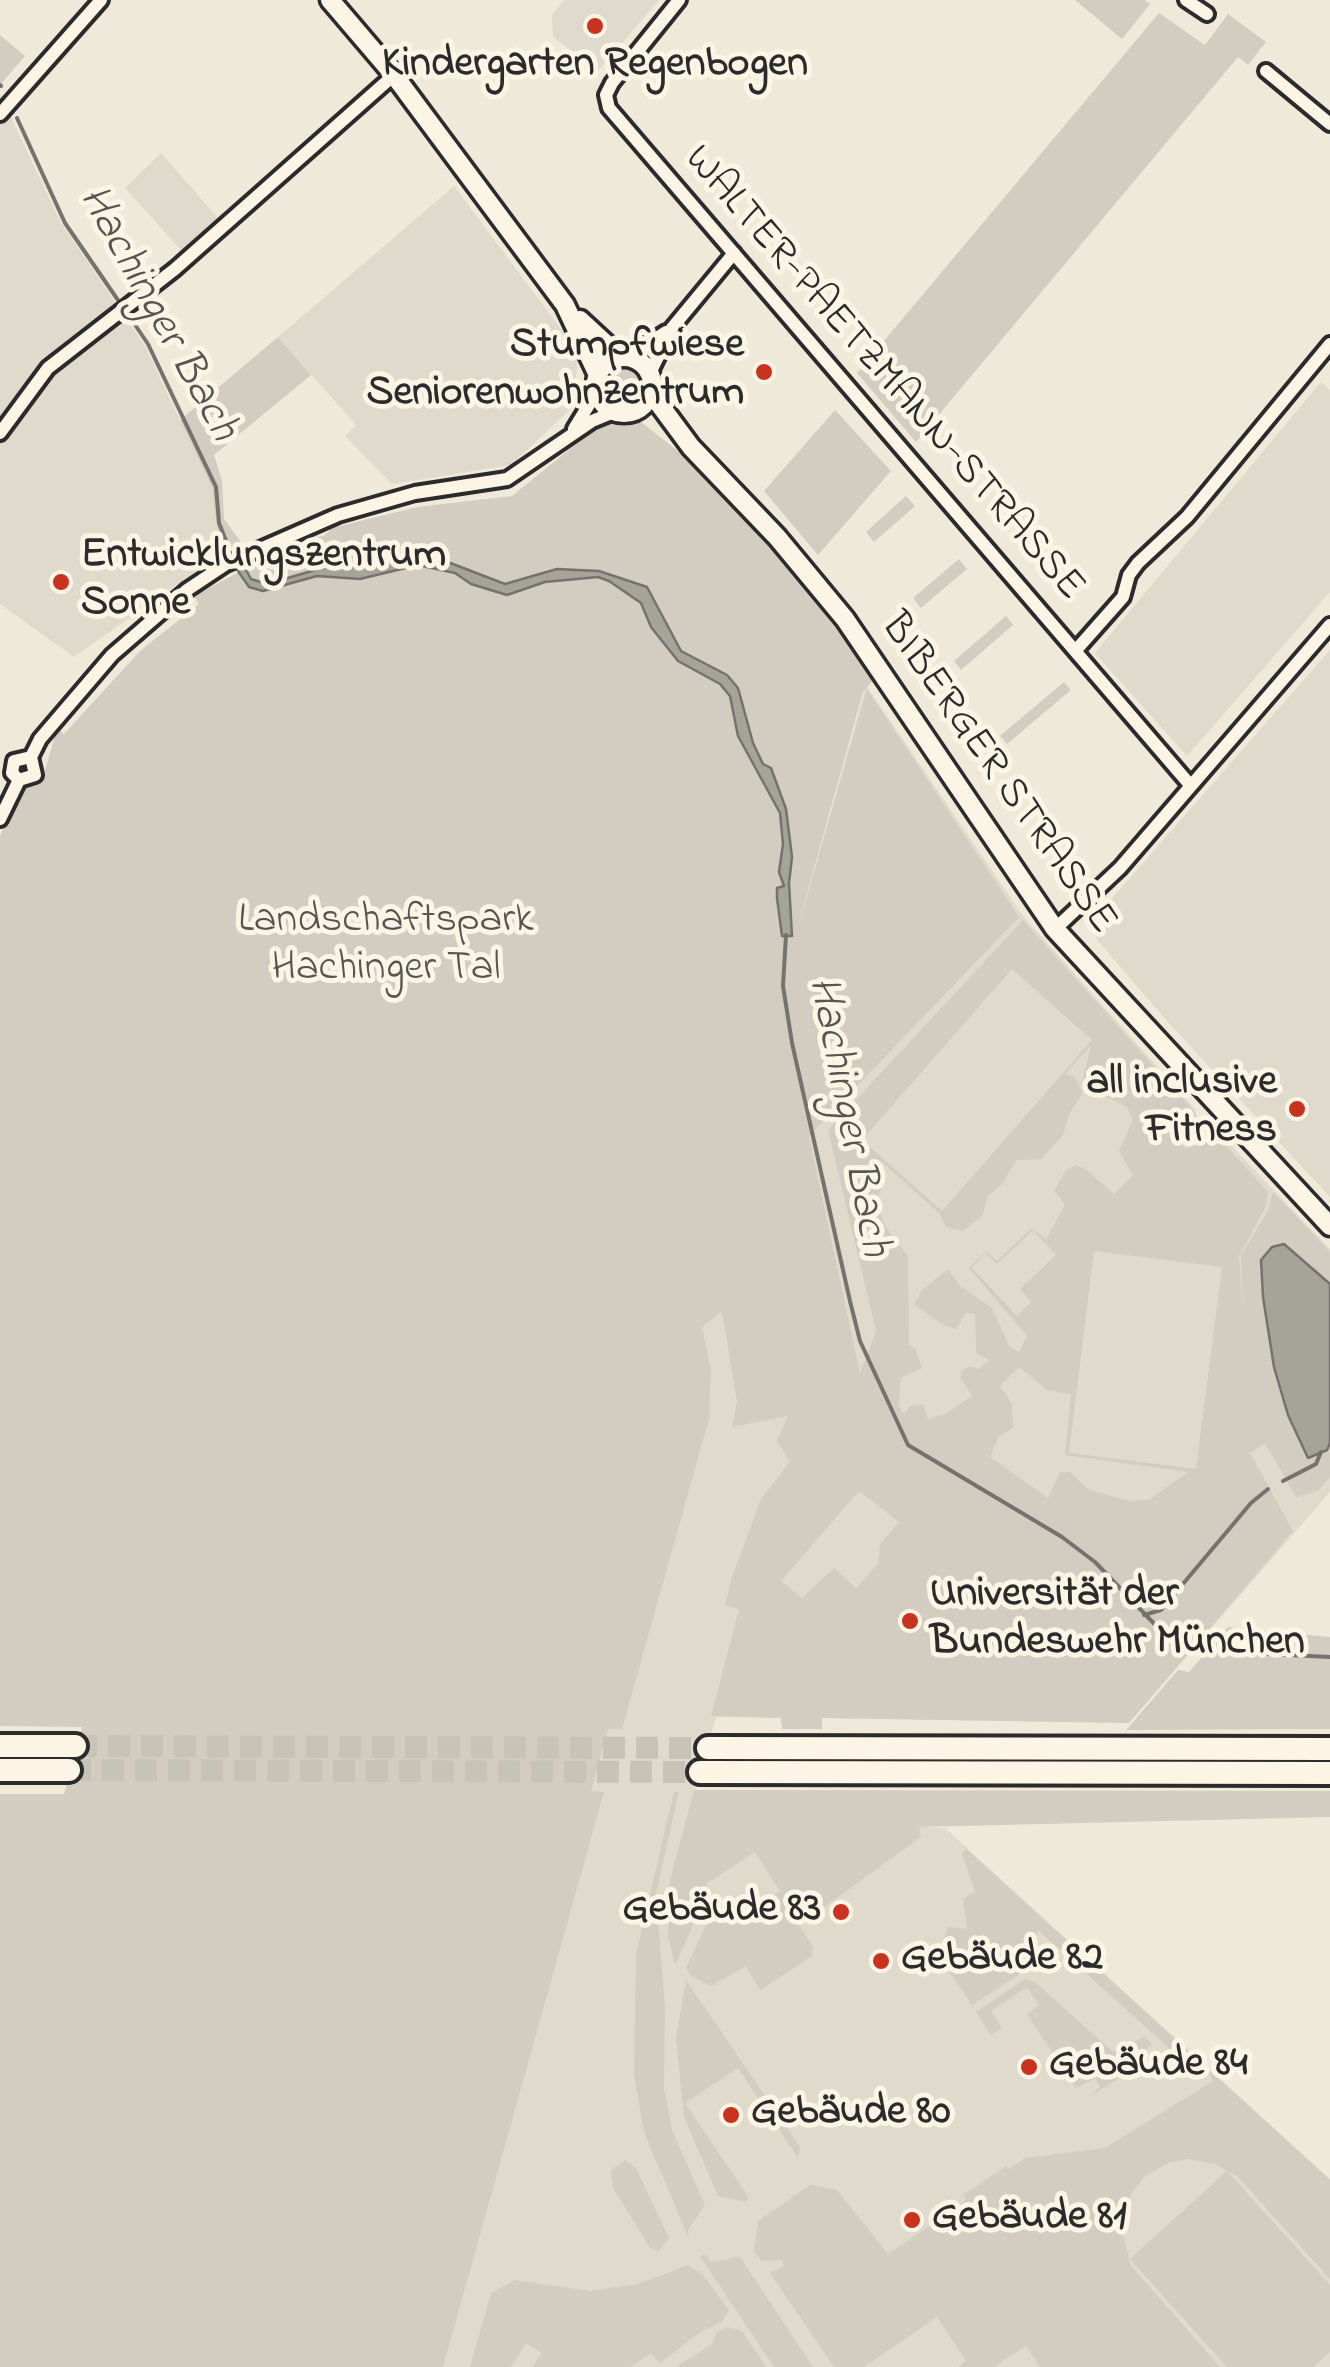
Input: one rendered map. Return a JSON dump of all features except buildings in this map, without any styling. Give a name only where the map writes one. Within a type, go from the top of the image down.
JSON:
[{"type":"highway","points":[[0,1746],[75,1746]]},
{"type":"highway","points":[[708,1748],[1330,1749]]},
{"type":"highway","points":[[0,1770],[68,1770]]},
{"type":"highway","points":[[700,1772],[1330,1773]]},
{"type":"main road","points":[[330,0],[394,74],[565,305],[598,373],[596,392],[614,412],[634,411],[651,393],[650,374],[565,305]]},
{"type":"main road","points":[[598,373],[624,356]]},
{"type":"main road","name":"BIBERGER STRASSE","points":[[651,393],[691,447],[777,537],[845,619],[1055,930],[1330,1226]]},
{"type":"main road","name":"BIBERGER STRASSE","points":[[634,411],[691,447]]},
{"type":"street","name":"WALTER-PAETZMANN-STRASSE","points":[[680,0],[606,95],[614,115],[1077,648],[1089,670],[1191,786]]},
{"type":"street","points":[[1186,0],[1207,14]]},
{"type":"street","points":[[0,114],[98,1]]},
{"type":"street","points":[[1266,71],[1330,124]]},
{"type":"street","points":[[0,433],[48,368],[124,310],[394,74]]},
{"type":"street","points":[[650,374],[672,328],[734,253]]},
{"type":"street","points":[[624,356],[672,328]]},
{"type":"street","points":[[1077,648],[1123,597],[1129,575],[1138,563],[1187,517],[1330,344]]},
{"type":"street","points":[[566,440],[596,392]]},
{"type":"street","points":[[0,819],[18,780],[35,774],[31,758],[40,739],[78,692],[135,631],[226,564],[338,515],[415,493],[508,479],[614,412]]},
{"type":"street","points":[[1055,930],[1120,868],[1330,625]]},
{"type":"shaded area","name":"Kindergarten Regenbogen","points":[[564,0],[659,0],[598,71],[553,37],[552,15]]},
{"type":"shaded area","points":[[0,94],[61,223],[145,346],[212,488],[220,554],[74,657],[0,604]]},
{"type":"shaded area","points":[[161,153],[218,218],[182,251],[125,188]]},
{"type":"shaded area","points":[[454,186],[578,352],[574,406],[511,465],[392,484],[345,436],[356,425],[278,337]]},
{"type":"shaded area","points":[[1321,382],[1330,390],[1330,592],[1187,756],[1095,653]]},
{"type":"shaded area","points":[[406,558],[445,561],[505,584],[557,569],[599,571],[647,587],[681,651],[727,675],[738,688],[753,743],[763,764],[771,768],[786,809],[792,857],[792,936],[782,936],[777,898],[777,888],[784,886],[779,872],[783,844],[780,813],[738,736],[730,696],[720,684],[678,661],[651,627],[641,603],[609,581],[598,577],[545,582],[507,595],[471,584],[455,573],[418,565],[360,579],[317,576],[263,591],[249,587],[238,571],[245,568],[251,579],[267,584],[329,566]]},
{"type":"shaded area","points":[[1330,650],[1330,1197],[1097,940],[1093,920]]},
{"type":"shaded area","name":"Universität der Bundeswehr München","points":[[866,685],[1023,916],[1195,1109],[1198,1121],[1179,1135],[1187,1147],[1223,1137],[1330,1249],[1330,1492],[1129,1723],[822,1718],[822,1729],[782,1729],[781,1718],[716,1717],[687,1817],[945,1828],[1330,2179],[1330,2367],[396,2367]]},
{"type":"shaded area","points":[[1284,1244],[1330,1284],[1330,1443],[1327,1450],[1308,1458],[1288,1415],[1274,1367],[1263,1297],[1261,1260],[1272,1247]]},
{"type":"green space","points":[[1075,0],[1144,0],[1150,4],[1122,39]]},
{"type":"green space","points":[[1159,13],[1205,45],[1228,14],[1266,42],[1248,65],[1238,57],[916,442],[857,373]]},
{"type":"green space","points":[[0,35],[25,56],[0,85]]},
{"type":"green space","points":[[278,337],[311,375],[214,455],[222,481],[224,519],[241,542],[220,554],[212,488],[180,420]]},
{"type":"green space","points":[[624,365],[639,371],[645,386],[639,401],[624,407],[609,401],[603,386],[609,371]]},
{"type":"green space","points":[[835,410],[891,471],[818,555],[764,491]]},
{"type":"green space","name":"Landschaftspark Hachinger Tal","points":[[640,421],[679,452],[767,541],[875,678],[863,692],[795,937],[867,689],[1019,917],[809,1136],[860,1374],[876,1331],[828,1130],[1023,920],[1194,1111],[1196,1120],[1175,1135],[1184,1148],[1221,1140],[1268,1192],[1265,1208],[1239,1256],[1243,1310],[1241,1255],[1268,1211],[1273,1192],[1330,1252],[1330,1477],[1318,1491],[1296,1497],[1265,1443],[1250,1453],[1293,1531],[1129,1723],[822,1718],[822,1729],[782,1729],[781,1718],[711,1716],[739,1609],[725,1605],[732,1577],[761,1499],[790,1462],[777,1441],[788,1416],[732,1427],[737,1402],[722,1311],[702,1327],[711,1369],[709,1419],[622,1729],[608,1729],[591,1791],[604,1792],[443,2367],[0,2367],[0,1794],[64,1794],[82,1727],[0,1726],[0,836],[20,790],[43,777],[57,729],[64,734],[140,651],[199,604],[194,596],[288,546],[325,535],[332,528],[417,507],[512,496],[603,422]],"holes":[[[1012,969],[1092,1040],[942,1211],[862,1140]],[[1091,1045],[1083,1079],[1088,1088],[1127,1107],[1133,1120],[1119,1151],[1133,1175],[1114,1194],[1087,1170],[1076,1165],[1066,1170],[1054,1191],[1065,1204],[1046,1240],[1032,1228],[997,1261],[987,1251],[969,1268],[1027,1336],[1019,1352],[1009,1346],[992,1308],[960,1286],[948,1269],[921,1291],[914,1305],[944,1325],[956,1329],[966,1313],[975,1314],[976,1353],[989,1360],[979,1369],[971,1366],[962,1370],[960,1377],[972,1396],[945,1414],[928,1419],[923,1404],[910,1406],[904,1414],[899,1407],[901,1378],[922,1368],[916,1350],[909,1344],[908,1256],[885,1226],[876,1203],[883,1183],[882,1162],[939,1213],[946,1227],[963,1231],[983,1215],[987,1197],[1003,1183],[1016,1160],[1041,1159],[1063,1135],[1069,1114],[1083,1093],[1074,1076],[1065,1074]],[[1033,1230],[1056,1255],[1020,1289],[1031,1302],[1017,1316],[972,1268],[986,1253],[997,1264]],[[1094,1251],[1222,1267],[1196,1469],[1069,1453]],[[1019,1367],[1047,1390],[1071,1394],[1065,1455],[1188,1472],[1149,1500],[1131,1501],[1089,1490],[1070,1472],[1060,1472],[1048,1498],[990,1457],[999,1436],[1013,1428],[1012,1404],[1000,1386]],[[859,1491],[899,1522],[880,1544],[878,1564],[856,1588],[834,1568],[802,1598],[781,1581]]]},
{"type":"green space","points":[[906,496],[915,506],[874,542],[866,532]]},
{"type":"green space","points":[[959,559],[967,569],[921,608],[913,598]]},
{"type":"green space","points":[[1006,616],[1013,625],[961,670],[954,661]]},
{"type":"green space","points":[[1064,682],[1071,690],[1007,744],[1000,736]]},
{"type":"green space","points":[[1228,1627],[1330,1637],[1330,1729],[1126,1730],[1178,1670],[1189,1672]]},
{"type":"green space","points":[[694,1790],[1330,1791],[1330,1817],[919,1827],[921,1837],[799,1925],[813,1947],[812,1956],[760,1990],[746,1966],[711,1986],[691,1976],[686,1968],[705,1927],[721,1909],[732,1924],[780,1891],[755,1852],[706,1884],[709,1890],[675,1965],[668,1936],[670,1880]]},
{"type":"green space","points":[[674,1792],[679,1792],[656,1893],[665,2007],[664,2088],[672,2130],[705,2205],[688,2230],[689,2239],[644,2132],[634,2075],[636,1954]]},
{"type":"green space","points":[[966,1849],[1330,2180],[1330,2279],[1239,2178],[1215,2164],[1188,2159],[1168,2163],[1144,2177],[1131,2194],[1121,2227],[1131,2266],[1220,2367],[1040,2367],[1026,2346],[994,2367],[958,2367],[966,2361],[937,2317],[864,2367],[834,2367],[770,2273],[784,2266],[782,2260],[762,2261],[754,2251],[758,2221],[810,2185],[837,2190],[888,2254],[955,2209],[966,2199],[963,2195],[1006,2166],[1009,2169],[1025,2158],[1105,2148],[1213,2081],[1208,2071],[1203,2074],[1195,2064],[1170,2049],[1038,1930],[1023,1962],[1029,1968],[972,2005],[938,1955],[948,1927],[967,1929],[963,1898],[975,1892],[962,1854]]},
{"type":"green space","points":[[1025,1979],[1036,1983],[1113,2052],[1144,2037],[1152,2044],[1146,2048],[1150,2059],[1089,2097],[1100,2086],[1095,2079],[1076,2088],[1027,2014],[1039,2005],[1027,1987],[991,2011],[1002,2028],[991,2035],[976,2012]]},
{"type":"green space","points":[[686,1980],[800,2147],[798,2158],[738,2068],[685,2103],[748,2196],[746,2202],[718,2196],[684,2117],[676,2038]]},
{"type":"green space","points":[[625,2160],[636,2168],[669,2238],[659,2251],[650,2248],[613,2188],[611,2170]]},
{"type":"green space","points":[[1227,2171],[1330,2285],[1330,2352],[1313,2367],[1227,2367],[1130,2259]]},
{"type":"green space","points":[[705,2254],[711,2262],[740,2257],[813,2367],[774,2367],[700,2256]]},
{"type":"green space","points":[[688,2265],[703,2275],[729,2310],[722,2322],[702,2331],[660,2363],[651,2353],[630,2367],[532,2367],[542,2353],[526,2343],[511,2367],[470,2367],[491,2293],[515,2280],[591,2291],[638,2284]]},
{"type":"green space","points":[[727,2327],[742,2331],[766,2367],[676,2367],[712,2344],[717,2332]]},
{"type":"waterway","name":"Hachinger Bach","points":[[17,118],[65,223],[122,306]]},
{"type":"waterway","name":"Hachinger Bach","points":[[127,313],[148,344],[216,487],[219,523],[228,546]]},
{"type":"waterway","name":"Hachinger Bach","points":[[786,935],[783,986],[792,1043],[850,1301],[860,1341],[908,1445],[1062,1537],[1095,1562],[1164,1634],[1206,1651],[1330,1657]]},
{"type":"waterway","points":[[1283,1481],[1316,1464],[1321,1452]]},
{"type":"waterway","points":[[1144,1615],[1161,1610],[1251,1503],[1268,1489]]},
{"type":"tunnel","points":[[75,1746],[708,1748]]},
{"type":"tunnel","points":[[69,1770],[700,1772]]},
{"type":"place","name":"Kindergarten Regenbogen","points":[[595,26]]},
{"type":"place","name":"Stumpfwiese Seniorenwohnzentrum","points":[[764,372]]},
{"type":"place","name":"Entwicklungszentrum Sonne","points":[[61,582]]},
{"type":"place","name":"all inclusive Fitness","points":[[1297,1109]]},
{"type":"place","name":"Universität der Bundeswehr München","points":[[910,1621]]},
{"type":"place","name":"Gebäude 83","points":[[841,1912]]},
{"type":"place","name":"Gebäude 82","points":[[881,1961]]},
{"type":"place","name":"Gebäude 84","points":[[1029,2067]]},
{"type":"place","name":"Gebäude 80","points":[[731,2115]]},
{"type":"place","name":"Gebäude 81","points":[[912,2220]]}]
